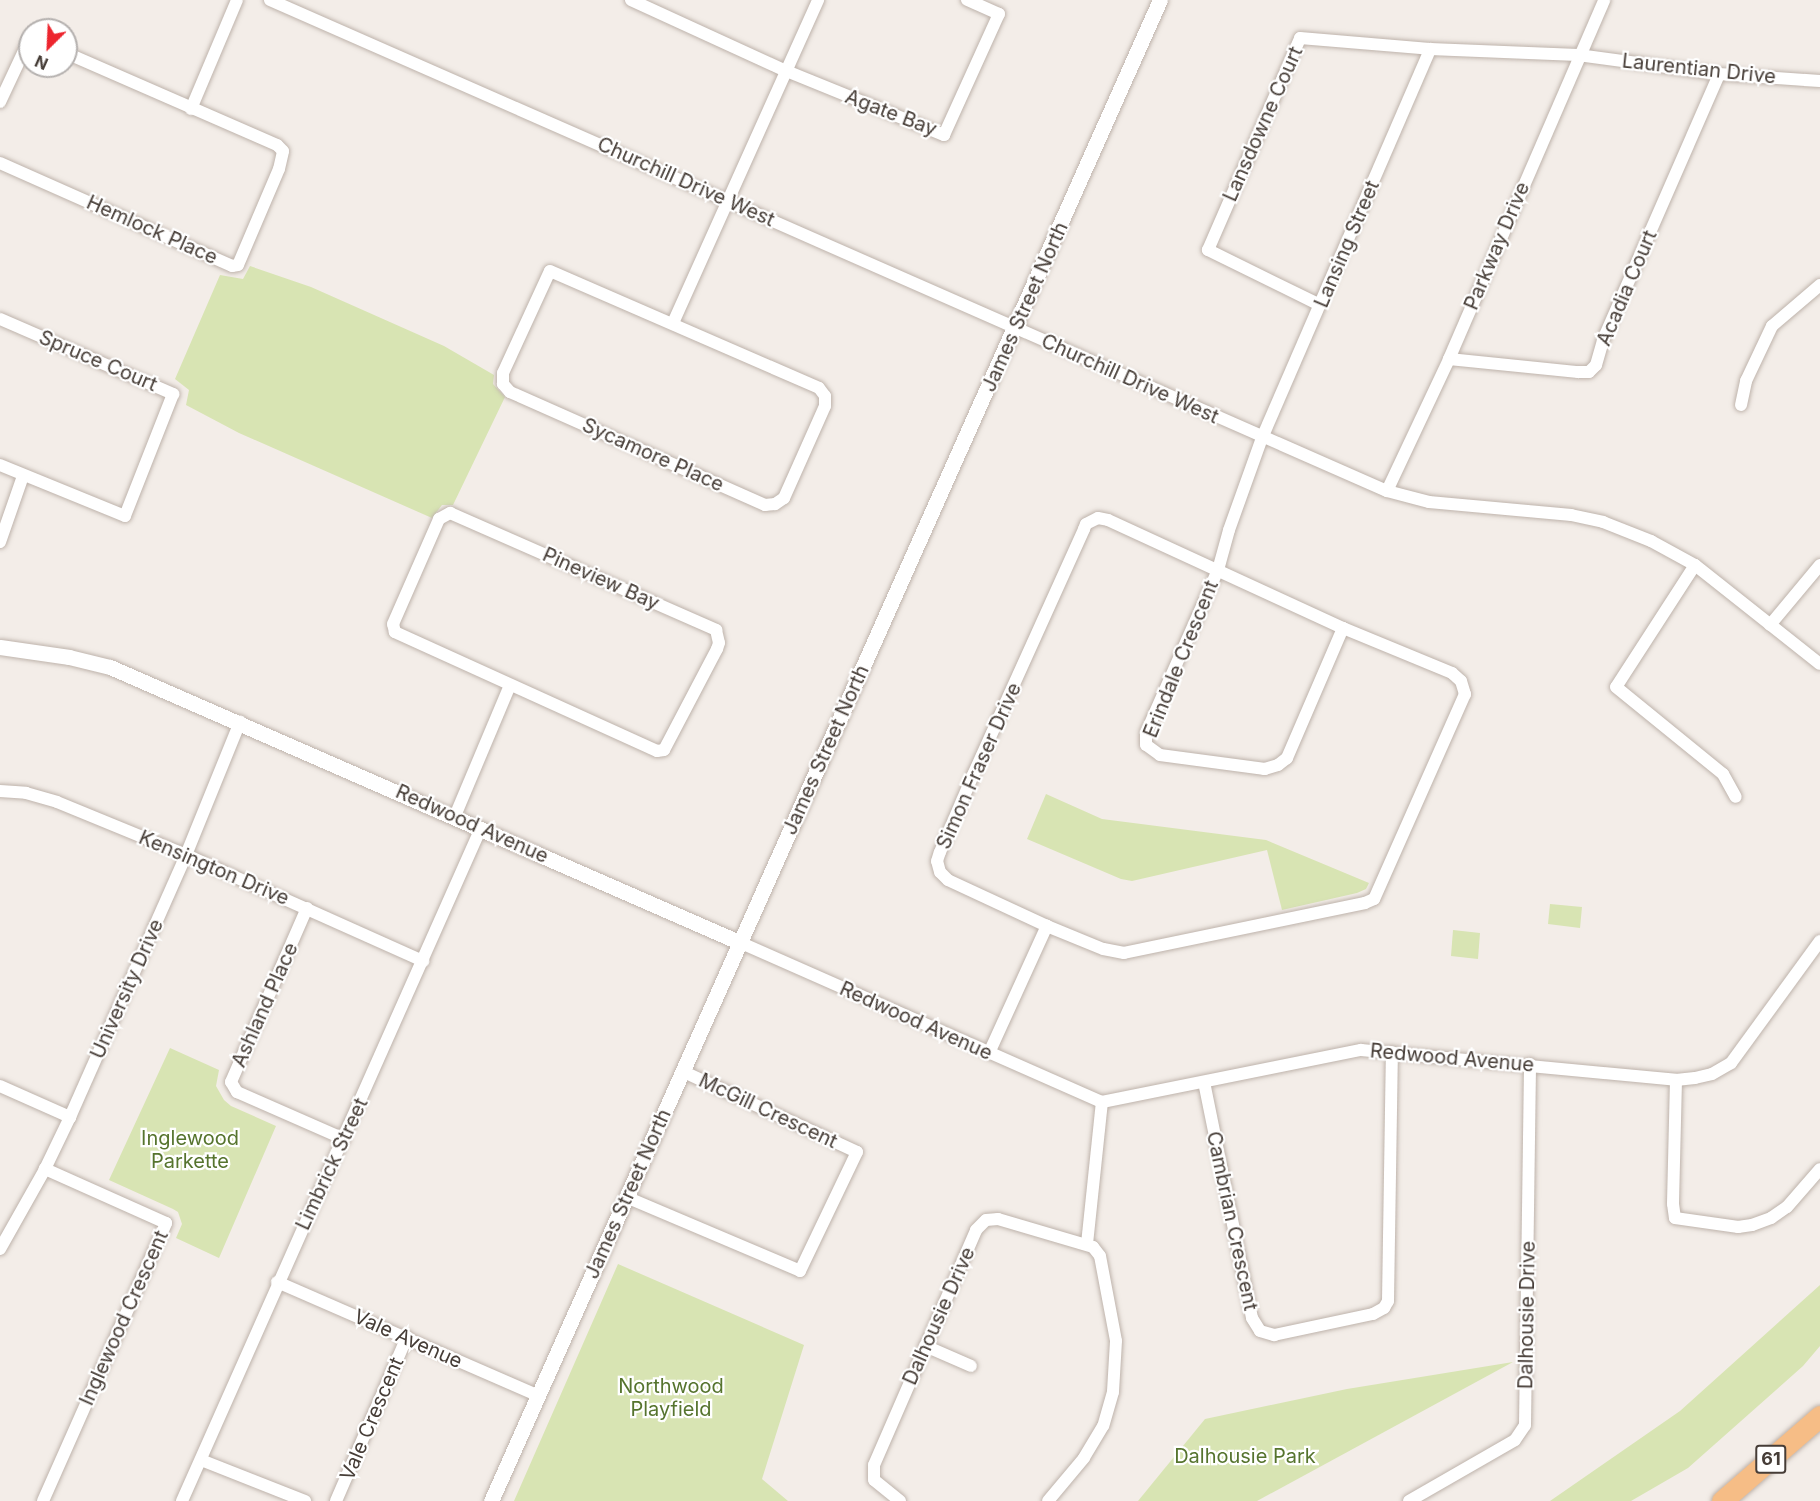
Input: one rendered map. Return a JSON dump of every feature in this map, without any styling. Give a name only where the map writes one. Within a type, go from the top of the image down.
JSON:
[{"type":"highway","name":"61","points":[[1722,1501],[1820,1416]]},
{"type":"highway","name":"61","points":[[1743,1501],[1820,1432]]},
{"type":"street","points":[[191,109],[237,0]]},
{"type":"street","name":"Churchill Drive West","points":[[270,0],[1387,491],[1428,502],[1476,508],[1549,511],[1603,522],[1651,541],[1695,565],[1820,664]]},
{"type":"street","points":[[632,0],[784,70]]},
{"type":"street","points":[[673,323],[784,70],[818,0]]},
{"type":"street","name":"Agate Bay","points":[[784,70],[944,135],[999,14],[967,0]]},
{"type":"street","name":"James Street North","points":[[491,1501],[739,942],[1016,328],[1160,0]]},
{"type":"street","name":"Parkway Drive","points":[[1387,491],[1449,359],[1578,55],[1604,0]]},
{"type":"street","name":"Lansdowne Court","points":[[1320,305],[1208,250],[1300,38],[1430,49],[1578,55]]},
{"type":"street","name":"Lansing Street","points":[[1218,570],[1229,530],[1262,438],[1430,49]]},
{"type":"street","name":"Laurentian Drive","points":[[1578,55],[1719,74],[1820,81]]},
{"type":"street","name":"Hemlock Place","points":[[0,163],[232,266],[238,265],[279,169],[283,151],[277,145],[78,58]]},
{"type":"street","points":[[0,102],[18,64]]},
{"type":"street","name":"Acadia Court","points":[[1449,359],[1578,372],[1589,372],[1596,365],[1603,340],[1719,74]]},
{"type":"street","name":"Sycamore Place","points":[[550,271],[673,323],[819,388],[825,396],[825,406],[783,498],[775,504],[765,506],[510,392],[503,384],[503,373],[550,271]]},
{"type":"street","points":[[1741,405],[1746,381],[1772,326],[1820,285]]},
{"type":"street","name":"Spruce Court","points":[[0,319],[173,394],[125,516],[0,465]]},
{"type":"street","points":[[0,542],[23,476]]},
{"type":"street","name":"Pineview Bay","points":[[443,514],[458,515],[711,627],[718,636],[717,650],[669,746],[664,750],[657,751],[510,685],[394,632],[393,624],[443,514]]},
{"type":"street","name":"Simon Fraser Drive","points":[[1104,518],[1218,570],[1343,628],[1452,673],[1461,681],[1465,689],[1393,860],[1374,899],[1365,903],[1124,953],[1103,949],[1047,926],[948,880],[940,872],[938,861],[1083,529],[1092,520],[1104,518]]},
{"type":"street","points":[[1695,565],[1616,687],[1723,774],[1736,797]]},
{"type":"street","points":[[1770,625],[1820,565]]},
{"type":"street","name":"Erindale Crescent","points":[[1218,570],[1146,734],[1146,745],[1160,755],[1265,769],[1278,765],[1287,758],[1343,628]]},
{"type":"street","name":"Redwood Avenue","points":[[0,647],[69,657],[110,667],[455,816],[1102,1102],[1361,1050],[1530,1064],[1676,1080],[1712,1074],[1731,1063],[1820,942]]},
{"type":"street","points":[[455,816],[510,685]]},
{"type":"street","name":"University Drive","points":[[0,1249],[45,1168],[70,1117],[186,855],[240,722]]},
{"type":"street","name":"Kensington Drive","points":[[0,791],[26,793],[57,802],[186,855],[423,961]]},
{"type":"street","name":"Limbrick Street","points":[[182,1501],[277,1282],[344,1139],[481,828]]},
{"type":"street","name":"Ashland Place","points":[[307,908],[231,1082],[237,1092],[344,1139]]},
{"type":"street","points":[[989,1053],[1047,926]]},
{"type":"street","name":"Cambrian Crescent","points":[[1204,1082],[1252,1318],[1260,1331],[1274,1335],[1373,1314],[1384,1308],[1388,1302],[1392,1052]]},
{"type":"street","name":"Dalhousie Drive","points":[[1409,1501],[1515,1440],[1525,1425],[1530,1064]]},
{"type":"street","name":"McGill Crescent","points":[[626,1197],[800,1271],[857,1152],[682,1071]]},
{"type":"street","points":[[1676,1080],[1673,1204],[1675,1218],[1738,1227],[1752,1225],[1787,1207],[1820,1169]]},
{"type":"street","points":[[0,1086],[70,1117]]},
{"type":"street","points":[[1048,1501],[1095,1443],[1103,1426],[1113,1392],[1116,1341],[1100,1256],[1093,1247],[1087,1244],[1102,1102]]},
{"type":"street","name":"Inglewood Crescent","points":[[43,1501],[166,1223],[45,1168]]},
{"type":"street","name":"Dalhousie Drive","points":[[900,1501],[877,1484],[873,1471],[976,1230],[986,1221],[998,1219],[1087,1244]]},
{"type":"street","name":"Vale Avenue","points":[[277,1282],[539,1396]]},
{"type":"street","name":"Vale Crescent","points":[[336,1501],[407,1337]]},
{"type":"street","points":[[925,1346],[971,1366]]},
{"type":"street","points":[[201,1460],[305,1501]]},
{"type":"green space","points":[[250,266],[311,287],[444,346],[494,375],[493,384],[505,397],[453,505],[442,505],[432,518],[239,433],[186,405],[189,390],[175,379],[220,275],[243,279]]},
{"type":"green space","points":[[1046,794],[1102,819],[1266,840],[1369,883],[1366,889],[1357,893],[1282,910],[1267,850],[1132,881],[1121,879],[1027,839]]},
{"type":"green space","points":[[1550,904],[1582,907],[1580,928],[1548,924]]},
{"type":"green space","points":[[1453,930],[1480,933],[1478,959],[1451,956]]},
{"type":"green space","name":"Inglewood Parkette","points":[[170,1048],[219,1070],[216,1086],[224,1100],[231,1106],[276,1126],[219,1258],[176,1238],[182,1224],[178,1212],[109,1180]]},
{"type":"green space","name":"Northwood Playfield","points":[[618,1264],[804,1345],[762,1479],[788,1501],[514,1501]]},
{"type":"green space","points":[[1820,1285],[1820,1346],[1803,1366],[1688,1468],[1631,1501],[1550,1501],[1680,1411]]},
{"type":"green space","name":"Dalhousie Park","points":[[1513,1362],[1257,1501],[1138,1501],[1205,1419],[1347,1389]]}]
